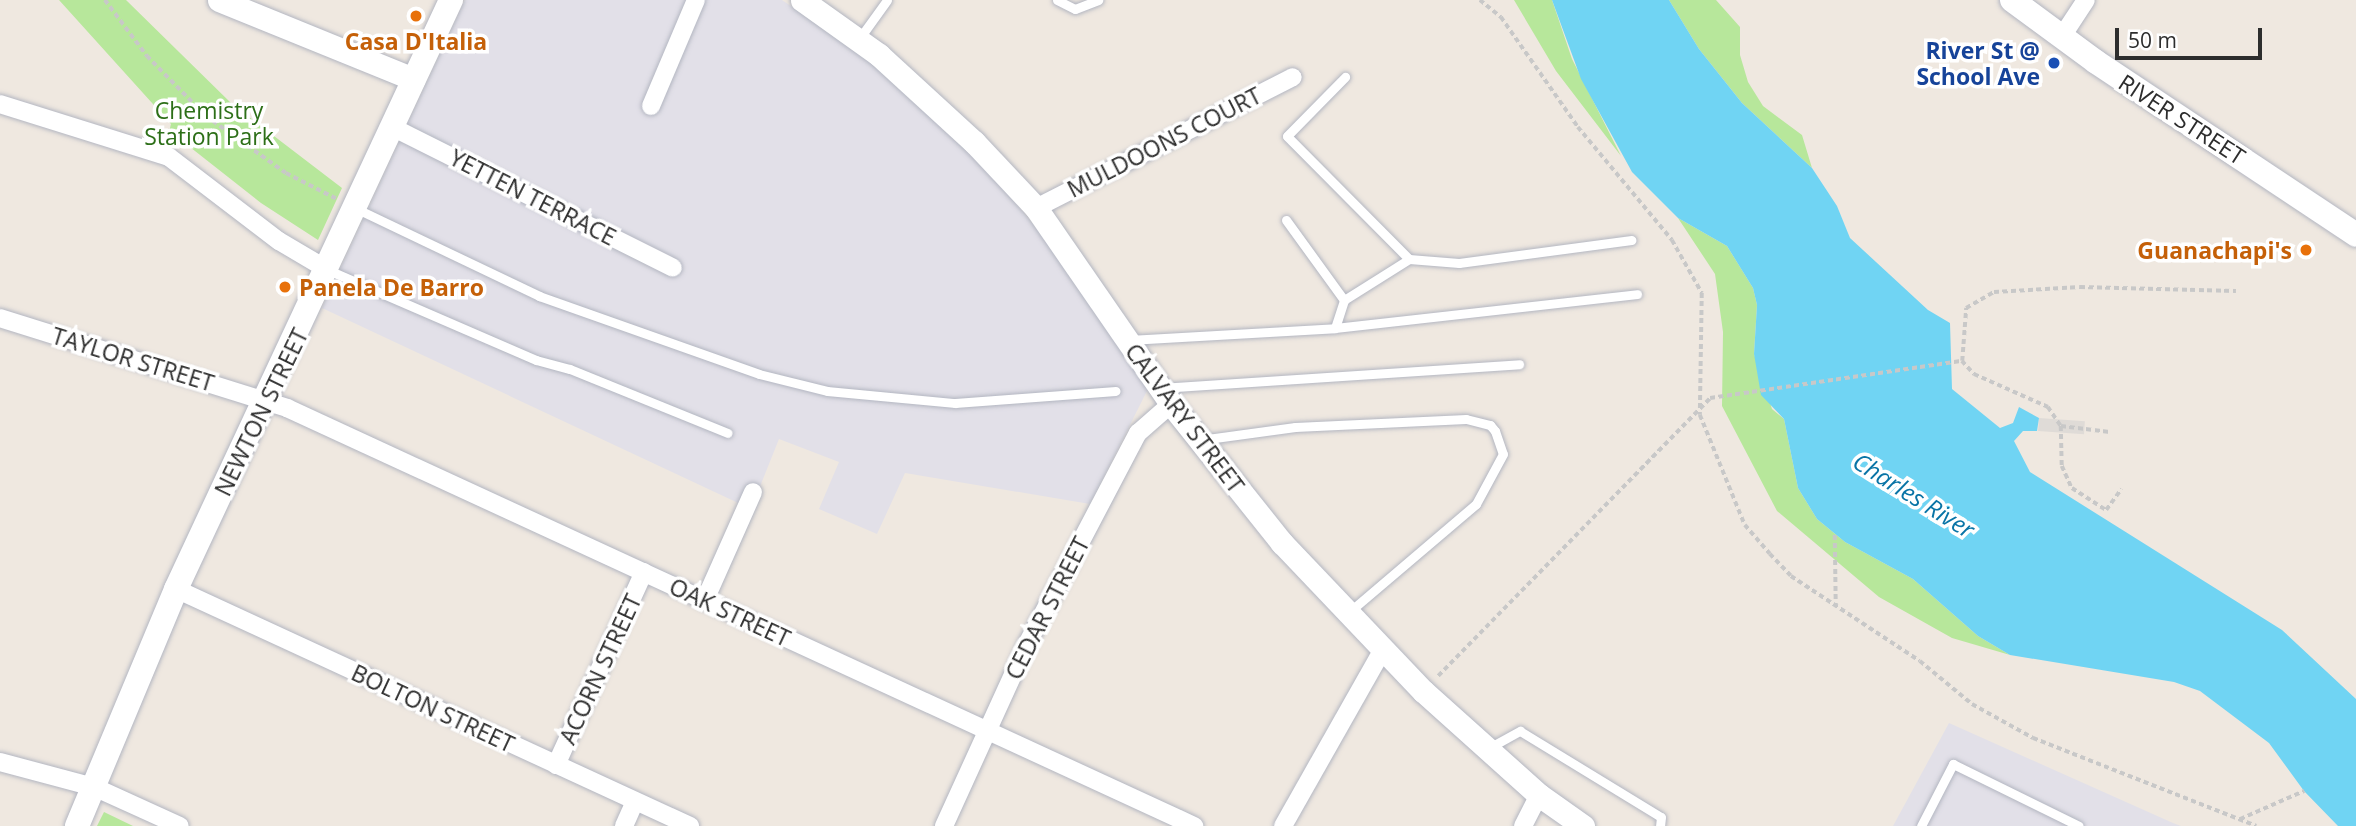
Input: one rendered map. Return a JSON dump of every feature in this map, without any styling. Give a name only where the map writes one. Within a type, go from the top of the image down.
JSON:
[{"type":"main road","name":"NEWTON STREET","points":[[77,826],[176,589],[328,270],[349,205],[392,127],[451,0]]},
{"type":"main road","name":"RIVER STREET","points":[[2012,0],[2061,38],[2356,235]]},
{"type":"street","points":[[219,0],[414,79]]},
{"type":"street","points":[[652,106],[696,0]]},
{"type":"street","name":"CALVARY STREET","points":[[802,0],[859,39],[953,120],[1036,208],[1199,441],[1381,653],[1486,750],[1539,795],[1583,826]]},
{"type":"street","points":[[2061,38],[2087,0]]},
{"type":"street","name":"MULDOONS COURT","points":[[1036,208],[1293,76]]},
{"type":"street","points":[[0,104],[169,158],[279,241],[328,270]]},
{"type":"street","name":"YETTEN TERRACE","points":[[392,127],[673,268]]},
{"type":"street","name":"TAYLOR STREET","points":[[1,321],[267,399]]},
{"type":"street","name":"CEDAR STREET","points":[[944,826],[987,730],[1139,433],[1165,396]]},
{"type":"street","name":"OAK STREET","points":[[267,399],[1194,826]]},
{"type":"street","points":[[705,600],[754,492]]},
{"type":"street","name":"ACORN STREET","points":[[556,765],[644,572]]},
{"type":"street","name":"BOLTON STREET","points":[[176,589],[690,826]]},
{"type":"street","points":[[1283,826],[1381,653]]},
{"type":"street","points":[[0,762],[94,787],[180,826]]},
{"type":"street","points":[[1523,826],[1539,795]]},
{"type":"street","points":[[624,826],[635,802]]},
{"type":"lane","points":[[859,39],[887,0]]},
{"type":"lane","points":[[1057,0],[1075,9],[1098,0]]},
{"type":"lane","points":[[1345,77],[1287,136],[1409,259]]},
{"type":"lane","points":[[349,205],[538,296],[759,374],[827,391],[955,403],[1116,391]]},
{"type":"lane","points":[[1286,220],[1344,300]]},
{"type":"lane","points":[[1335,328],[1344,300],[1409,259],[1459,263],[1631,240]]},
{"type":"lane","points":[[328,270],[536,360],[570,369],[728,433]]},
{"type":"lane","points":[[1127,340],[1335,328],[1637,294]]},
{"type":"lane","points":[[1165,396],[1519,364]]},
{"type":"lane","points":[[1199,441],[1295,427],[1466,419],[1490,425],[1495,431],[1503,454],[1476,504],[1346,615]]},
{"type":"lane","points":[[1486,750],[1520,731],[1661,817],[1660,826]]},
{"type":"lane","points":[[1921,826],[1953,764],[2079,826]]},
{"type":"path","points":[[105,0],[146,56],[206,116],[286,173],[349,205]]},
{"type":"path","points":[[1480,0],[1501,17],[1578,127],[1672,240],[1702,293],[1698,408],[1745,525],[1791,576],[1920,661],[1972,704],[2033,738],[2256,826]]},
{"type":"path","points":[[2121,489],[2106,510],[2072,488],[2063,473],[2061,426],[2048,407],[1981,378],[1962,361],[1963,313],[1969,303],[1994,292],[2080,287],[2236,290]]},
{"type":"path","points":[[1434,680],[1698,408],[1714,396],[1962,361]]},
{"type":"path","points":[[2061,426],[2110,432]]},
{"type":"path","points":[[1835,535],[1836,606]]},
{"type":"path","points":[[2240,819],[2304,791]]},
{"type":"shaded area","points":[[465,0],[782,0],[876,66],[995,178],[1054,250],[1146,384],[1147,391],[1090,504],[905,473],[877,534],[819,509],[839,462],[779,439],[751,509],[322,308]]},
{"type":"shaded area","points":[[2039,418],[2085,421],[2084,434],[2038,431]]},
{"type":"shaded area","points":[[1949,723],[2173,823],[2181,826],[1893,826]]},
{"type":"green space","name":"Chemistry Station Park","points":[[59,0],[126,0],[232,104],[342,188],[318,240],[261,203],[181,140],[168,136],[171,124]]},
{"type":"green space","points":[[1514,0],[1552,0],[1572,59],[1621,156],[1556,71]]},
{"type":"green space","points":[[1669,0],[1716,0],[1740,27],[1740,55],[1748,82],[1763,106],[1802,135],[1812,168],[1742,103],[1699,49]]},
{"type":"green space","points":[[1678,218],[1727,246],[1753,288],[1757,305],[1754,354],[1772,409],[1784,419],[1798,488],[1817,519],[1845,542],[1913,579],[1978,636],[2010,655],[1952,638],[1879,597],[1777,511],[1722,406],[1723,332],[1715,274]]},
{"type":"green space","points":[[104,812],[133,826],[97,826]]},
{"type":"water","name":"Charles River","points":[[1552,0],[1669,0],[1699,49],[1742,103],[1812,168],[1837,206],[1850,238],[1928,310],[1950,323],[1952,389],[2000,428],[2013,423],[2019,407],[2039,418],[2037,431],[2023,431],[2014,441],[2030,472],[2282,630],[2356,699],[2356,826],[2338,826],[2304,791],[2269,743],[2200,691],[2174,682],[2010,655],[1978,636],[1913,579],[1845,542],[1817,519],[1798,488],[1784,419],[1761,395],[1754,354],[1757,305],[1753,288],[1727,246],[1678,218],[1632,172],[1581,79]]},
{"type":"place","name":"Casa D'Italia","points":[[416,16]]},
{"type":"place","name":"River St @ School Ave","points":[[2054,63]]},
{"type":"place","name":"Guanachapi's","points":[[2306,250]]},
{"type":"place","name":"Panela De Barro","points":[[285,287]]}]
